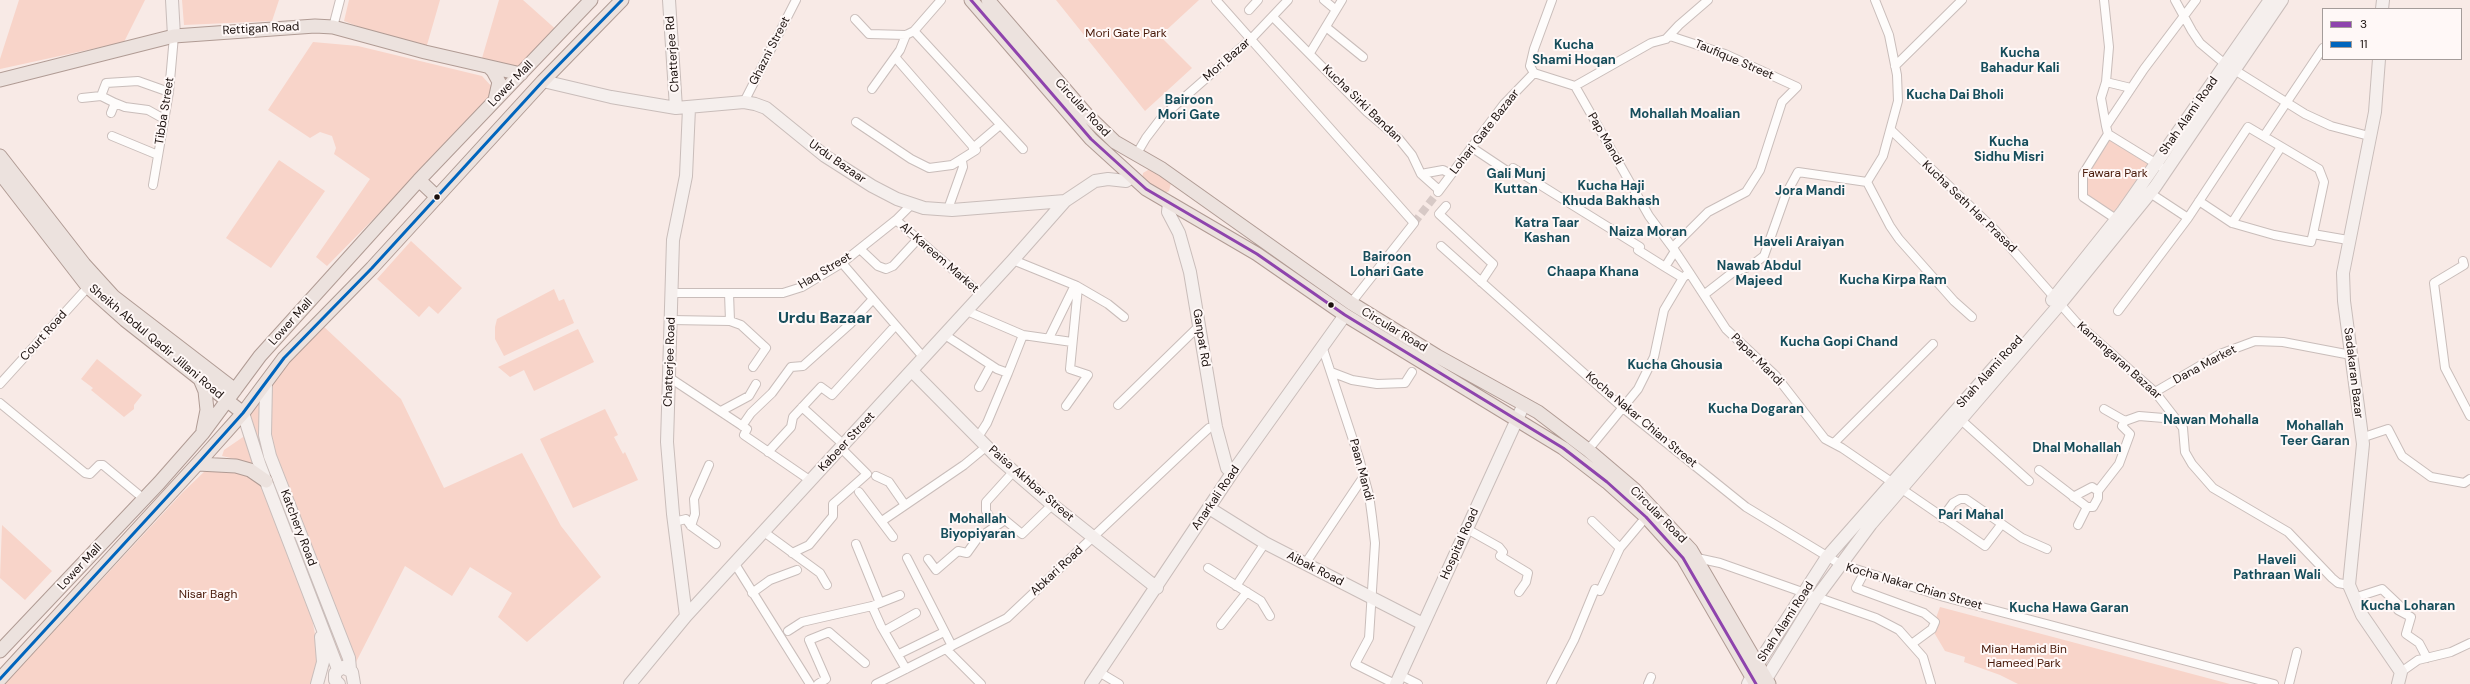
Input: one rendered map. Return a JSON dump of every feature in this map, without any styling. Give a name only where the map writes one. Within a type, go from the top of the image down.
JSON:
[{"type":"main road","name":"Lower Mall","points":[[0,651],[144,499],[203,433],[260,356],[419,180],[590,0]]},
{"type":"main road","name":"Lower Mall","points":[[0,679],[243,414],[284,358],[622,0]]},
{"type":"main road","name":"Circular Road","points":[[971,0],[1091,139],[1132,178],[1169,203],[1210,225],[1348,309],[1592,469],[1646,517],[1691,570],[1758,682]]},
{"type":"main road","name":"Circular Road","points":[[988,0],[1099,127],[1115,142],[1178,181],[1348,309],[1451,363],[1524,404],[1552,422],[1588,450],[1669,524],[1697,558],[1758,664],[1758,682]]},
{"type":"main road","name":"Rettigan Road","points":[[0,80],[174,36],[271,28],[333,26],[488,67],[521,74]]},
{"type":"main road","points":[[488,67],[495,73],[499,82],[499,90],[494,102]]},
{"type":"main road","name":"Sheikh Abdul Qadir Jillani Road","points":[[0,156],[70,246],[114,297],[235,390]]},
{"type":"main road","points":[[1132,178],[1134,168],[1140,157]]},
{"type":"main road","name":"Sheikh Abdul Qadir Jillani Road","points":[[0,173],[88,287],[125,320],[243,414]]},
{"type":"main road","points":[[419,180],[437,197]]},
{"type":"main road","points":[[1169,203],[1176,191],[1178,181]]},
{"type":"main road","points":[[198,377],[205,391],[207,410],[203,433]]},
{"type":"main road","points":[[235,390],[243,414]]},
{"type":"main road","points":[[1543,436],[1552,422]]},
{"type":"main road","points":[[198,464],[236,466],[255,472],[266,481]]},
{"type":"street","points":[[172,0],[174,36]]},
{"type":"street","points":[[333,26],[340,0]]},
{"type":"street","name":"Chatterjee Rd","points":[[669,0],[676,108]]},
{"type":"street","name":"Ghazni Street","points":[[744,102],[796,0]]},
{"type":"street","points":[[855,19],[869,34],[906,35],[914,31],[941,0]]},
{"type":"street","points":[[1216,0],[1252,38],[1414,223],[1348,309]]},
{"type":"street","points":[[1249,10],[1258,0]]},
{"type":"street","name":"Mori Bazar","points":[[1140,157],[1146,138],[1162,117],[1252,38],[1288,0]]},
{"type":"street","points":[[1324,0],[1336,10]]},
{"type":"street","points":[[1310,53],[1342,0]]},
{"type":"street","points":[[1552,0],[1534,49],[1530,66],[1534,74],[1575,86],[1630,54],[1670,36],[1679,25],[1708,0]]},
{"type":"street","points":[[1867,182],[1883,156],[1898,102],[1895,66],[1889,35],[1875,0]]},
{"type":"street","points":[[1895,66],[1962,0]]},
{"type":"street","points":[[2104,0],[2109,47],[2106,82],[2101,98],[2107,130],[2166,170]]},
{"type":"street","points":[[2175,0],[2184,18],[2200,43],[2229,67],[2285,102],[2331,126],[2369,136]]},
{"type":"street","points":[[2120,222],[2083,197],[2083,174],[2131,88],[2196,0]]},
{"type":"street","name":"Shah Alami Road","points":[[2120,222],[2150,193],[2166,170],[2270,0]]},
{"type":"street","name":"Shah Alami Road","points":[[1758,664],[1827,557],[1960,419],[2057,301],[2120,222],[2156,163],[2282,0]]},
{"type":"street","name":"Kucha Sirki Bandan","points":[[1273,17],[1367,112],[1399,139],[1412,155],[1421,174]]},
{"type":"street","points":[[1326,27],[1363,57]]},
{"type":"street","points":[[914,31],[1023,150]]},
{"type":"street","points":[[872,89],[895,57],[906,35]]},
{"type":"street","name":"Tibba Street","points":[[153,185],[169,92],[174,36]]},
{"type":"street","name":"Taufique Street","points":[[1670,36],[1730,56],[1797,87],[1782,102],[1760,170],[1746,192],[1708,212],[1674,249]]},
{"type":"street","points":[[2264,136],[2285,102],[2322,49]]},
{"type":"street","points":[[856,122],[911,159],[929,168],[946,167],[962,161],[976,150],[895,57]]},
{"type":"street","name":"Sadakaran Bazar","points":[[2379,60],[2375,112],[2348,240],[2343,273],[2344,301],[2363,444],[2344,584],[2354,598],[2365,620],[2400,677]]},
{"type":"street","name":"Lohari Gate Bazaar","points":[[1421,174],[1438,191],[1504,104],[1534,74]]},
{"type":"street","points":[[101,96],[106,83],[138,81],[169,92]]},
{"type":"street","name":"Urdu Bazaar","points":[[544,81],[611,97],[676,108],[744,102],[766,108],[825,156],[872,186],[897,199],[924,208],[948,209],[1065,201],[1095,181],[1108,178],[1126,180],[1132,178]]},
{"type":"street","points":[[2106,82],[2131,88]]},
{"type":"street","name":"Pap Mandi","points":[[1575,86],[1649,216],[1674,249],[1686,275]]},
{"type":"street","points":[[82,98],[101,96],[125,107],[148,110],[164,119]]},
{"type":"street","points":[[111,113],[115,103]]},
{"type":"street","name":"Chatterjee Road","points":[[686,616],[674,522],[667,442],[673,240],[686,176],[689,108]]},
{"type":"street","points":[[973,148],[1000,125]]},
{"type":"street","points":[[2118,311],[2188,218],[2199,201],[2248,127],[2319,169],[2324,182],[2311,242],[2274,236],[2232,222],[2199,201]]},
{"type":"street","name":"Kucha Seth Har Prasad","points":[[1891,130],[1995,230],[2057,301]]},
{"type":"street","points":[[112,136],[158,155]]},
{"type":"street","points":[[1471,147],[1510,173],[1513,168],[1640,247],[1638,250],[1665,267],[1686,275],[1664,310],[1654,357],[1638,389],[1588,450]]},
{"type":"street","points":[[2232,222],[2281,147]]},
{"type":"street","points":[[948,209],[963,167],[962,161]]},
{"type":"street","points":[[1421,174],[1443,170],[1451,174]]},
{"type":"street","points":[[1704,294],[1732,273],[1750,266],[1764,256],[1786,194],[1798,172],[1867,182]]},
{"type":"street","points":[[1867,182],[1890,226],[1899,239],[1954,301],[1972,317]]},
{"type":"street","points":[[2150,193],[2188,218]]},
{"type":"street","name":"Kabeer Street","points":[[630,684],[686,616],[982,295],[1065,201]]},
{"type":"street","name":"Ganpat Rd","points":[[1169,203],[1168,212],[1179,233],[1188,260],[1216,427],[1227,468],[1232,473]]},
{"type":"street","name":"Haq Street","points":[[672,293],[783,293],[802,286],[842,263],[896,220],[912,204]]},
{"type":"street","points":[[1446,206],[1439,214],[1493,264],[1481,282]]},
{"type":"street","name":"Al-Kareem Market","points":[[896,220],[917,240],[982,295]]},
{"type":"street","points":[[2313,234],[2348,240]]},
{"type":"street","points":[[860,249],[878,266],[886,269],[893,266],[917,240]]},
{"type":"street","name":"Kocha Nakar Chian Street","points":[[1441,246],[1623,408],[1746,506],[1840,564],[1864,573],[1944,597],[2274,684]]},
{"type":"street","points":[[1665,267],[1674,249]]},
{"type":"street","points":[[1013,260],[1076,286],[1108,304],[1124,318]]},
{"type":"street","points":[[2466,262],[2434,284],[2445,368],[2470,416]]},
{"type":"street","points":[[842,263],[924,358]]},
{"type":"street","name":"Papar Mandi","points":[[1686,275],[1704,294],[1726,329],[1776,376],[1826,440],[1834,443],[1985,546],[2001,525]]},
{"type":"street","points":[[1049,338],[1076,286]]},
{"type":"street","points":[[1066,406],[1088,375],[1070,369],[1076,286]]},
{"type":"street","name":"Court Road","points":[[0,384],[88,287]]},
{"type":"street","points":[[729,293],[730,322]]},
{"type":"street","points":[[742,426],[751,413],[772,393],[791,367],[804,366],[850,324],[873,299]]},
{"type":"street","name":"Shah Alami Road","points":[[1758,682],[1896,485],[2057,301]]},
{"type":"street","name":"Kamangaran Bazaar","points":[[2057,301],[2081,326],[2155,392],[2183,428],[2185,452],[2192,464],[2213,488],[2288,532],[2344,584]]},
{"type":"street","name":"Anarkali Road","points":[[1091,684],[1157,588],[1232,473],[1348,309]]},
{"type":"street","points":[[967,311],[1023,335],[1072,342]]},
{"type":"street","points":[[671,320],[730,322],[741,325],[766,348],[753,367]]},
{"type":"street","points":[[768,452],[791,427],[794,417],[802,407],[821,387],[832,395],[895,326]]},
{"type":"street","points":[[1118,405],[1199,326]]},
{"type":"street","points":[[945,335],[991,365],[1008,373]]},
{"type":"street","points":[[978,437],[987,423],[1023,335]]},
{"type":"street","name":"Dana Market","points":[[2155,392],[2220,354],[2256,341],[2283,342],[2352,355]]},
{"type":"street","points":[[1834,443],[1933,344]]},
{"type":"street","name":"Paan Mandi","points":[[1322,346],[1364,476],[1369,495],[1375,543],[1369,638],[1355,664],[1397,681]]},
{"type":"street","points":[[979,387],[991,365]]},
{"type":"street","name":"Paisa Akhbar Street","points":[[912,371],[987,446],[1052,505],[1094,536],[1157,588]]},
{"type":"street","points":[[1331,372],[1352,380],[1377,384],[1405,383],[1412,372]]},
{"type":"street","points":[[670,378],[747,429],[744,435],[811,481]]},
{"type":"street","name":"Katchery Road","points":[[266,383],[265,435],[270,456],[349,658],[343,679]]},
{"type":"street","points":[[721,411],[749,396],[756,384]]},
{"type":"street","points":[[0,403],[85,473],[90,474],[99,465],[105,465],[144,499]]},
{"type":"street","name":"Hospital Road","points":[[1397,681],[1524,404]]},
{"type":"street","points":[[792,553],[809,546],[833,516],[832,504],[867,474],[843,447],[802,407]]},
{"type":"street","points":[[2104,409],[2125,421]]},
{"type":"street","name":"Katchery Road","points":[[243,414],[266,481],[343,679]]},
{"type":"street","points":[[2039,470],[2087,507],[2093,507],[2098,498],[2098,491],[2119,464],[2122,456],[2130,434],[2122,426],[2125,421],[2139,416],[2176,419]]},
{"type":"street","points":[[1960,419],[2029,481]]},
{"type":"street","name":"Abkari Road","points":[[876,684],[1007,618],[1198,438],[1209,428],[1216,427]]},
{"type":"street","points":[[2361,438],[2388,430],[2402,456],[2431,478],[2464,483],[2470,480]]},
{"type":"street","points":[[882,520],[964,465],[987,446]]},
{"type":"street","points":[[691,526],[696,514],[694,500],[709,465]]},
{"type":"street","points":[[995,526],[986,511],[986,502],[1014,471]]},
{"type":"street","points":[[876,476],[889,482],[905,505]]},
{"type":"street","points":[[1305,564],[1364,476]]},
{"type":"street","points":[[2073,497],[2092,487],[2098,491]]},
{"type":"street","points":[[859,492],[882,520],[893,537]]},
{"type":"street","points":[[1942,518],[1953,503],[1960,499],[1966,499],[2001,525],[2022,538],[2047,549]]},
{"type":"street","points":[[928,559],[936,570],[958,551],[967,553],[977,539],[1005,520],[1022,534],[1052,505]]},
{"type":"street","points":[[2078,525],[2087,507]]},
{"type":"street","name":"Aibak Road","points":[[1209,508],[1265,544],[1423,624]]},
{"type":"street","points":[[1550,684],[1574,640],[1595,589],[1600,591],[1620,548],[1646,517]]},
{"type":"street","points":[[674,522],[686,519],[691,526],[716,544]]},
{"type":"street","points":[[1592,521],[1620,548]]},
{"type":"street","points":[[1467,528],[1499,547],[1503,552],[1500,556],[1528,573],[1526,582],[1519,592]]},
{"type":"street","points":[[764,532],[820,573],[827,585]]},
{"type":"street","points":[[856,544],[884,631],[900,654],[906,669]]},
{"type":"street","points":[[1236,586],[1265,544]]},
{"type":"street","points":[[907,558],[944,632],[949,647],[981,684]]},
{"type":"street","points":[[1697,558],[1720,563],[1804,594],[1876,618],[1899,630],[1924,657],[1931,684]]},
{"type":"street","points":[[735,564],[810,684]]},
{"type":"street","points":[[1208,568],[1261,601],[1270,616]]},
{"type":"street","points":[[752,593],[770,580],[797,570]]},
{"type":"street","points":[[1864,573],[1856,588],[1924,613],[1935,622],[1932,629],[1913,644]]},
{"type":"street","points":[[2354,598],[2382,589],[2400,606],[2398,610],[2411,617],[2406,634],[2419,643],[2427,658]]},
{"type":"street","points":[[1221,625],[1247,592]]},
{"type":"street","points":[[788,631],[802,622],[876,605],[900,595]]},
{"type":"street","points":[[317,610],[324,656],[323,668],[317,684]]},
{"type":"street","points":[[884,631],[916,613]]},
{"type":"street","points":[[818,684],[826,679],[810,640],[830,632],[864,663]]},
{"type":"street","points":[[900,654],[944,632]]},
{"type":"street","points":[[2400,677],[2414,662],[2451,652],[2470,643]]},
{"type":"street","points":[[2290,684],[2297,652]]},
{"type":"street","points":[[1099,672],[1119,684]]},
{"type":"street","points":[[1397,681],[1418,684]]},
{"type":"green space","points":[[19,0],[145,0],[124,42],[0,69],[0,59]]},
{"type":"green space","points":[[182,0],[279,0],[272,21],[184,25]]},
{"type":"green space","points":[[349,0],[440,0],[425,52],[344,21]]},
{"type":"green space","points":[[499,0],[523,0],[560,33],[521,74],[480,65]]},
{"type":"green space","name":"Mori Gate Park","points":[[1056,0],[1199,0],[1160,36],[1192,68],[1145,111]]},
{"type":"green space","points":[[313,42],[358,46],[482,76],[493,88],[491,100],[327,266],[316,257],[370,179],[334,154],[336,148],[332,136],[320,132],[310,138],[268,110]]},
{"type":"green space","name":"Fawara Park","points":[[2108,134],[2156,163],[2116,219],[2086,200],[2084,181]]},
{"type":"green space","points":[[279,160],[325,191],[271,268],[226,238]]},
{"type":"green space","points":[[1148,170],[1155,170],[1171,183],[1169,191],[1164,194],[1142,179],[1143,173]]},
{"type":"green space","points":[[411,241],[462,288],[438,314],[429,306],[419,317],[377,279]]},
{"type":"green space","points":[[554,289],[559,301],[564,299],[574,323],[504,356],[495,339],[497,319]]},
{"type":"green space","points":[[321,324],[401,399],[444,488],[522,453],[561,526],[601,577],[527,642],[498,617],[512,593],[470,567],[452,596],[405,566],[354,666],[278,462],[271,434],[269,386],[287,361]]},
{"type":"green space","points":[[578,329],[594,362],[534,391],[524,370],[510,377],[498,367]]},
{"type":"green space","points":[[97,359],[142,395],[134,405],[134,409],[124,417],[91,390],[93,388],[81,379]]},
{"type":"green space","points":[[262,400],[264,455],[344,654],[342,660],[339,659],[260,456],[249,416]]},
{"type":"green space","points":[[605,409],[618,435],[614,437],[623,454],[625,452],[638,480],[573,508],[540,439]]},
{"type":"green space","points":[[246,435],[261,472],[244,461],[222,456],[224,450]]},
{"type":"green space","name":"Nisar Bagh","points":[[218,468],[259,479],[311,613],[321,666],[312,684],[5,684],[183,492],[205,471]]},
{"type":"green space","points":[[2,525],[52,571],[25,600],[0,578]]},
{"type":"green space","name":"Mian Hamid Bin Hameed Park","points":[[1940,607],[2230,684],[2018,684],[2000,675],[1964,662],[1965,657],[1945,651],[1932,629]]},
{"type":"tunnel","points":[[1414,223],[1438,192]]},
{"type":"transit line","name":"11","points":[[0,679],[243,413],[284,358],[372,268],[543,81],[622,0]]},
{"type":"transit line","name":"3","points":[[971,0],[1091,139],[1146,189],[1257,254],[1345,315],[1563,448],[1607,482],[1646,517],[1683,558],[1756,684]]},
{"type":"district","name":"Kucha Shami Hoqan","points":[[1574,54]]},
{"type":"district","name":"Kucha Bahadur Kali","points":[[2020,62]]},
{"type":"district","name":"Kucha Dai Bholi","points":[[1955,96]]},
{"type":"district","name":"Bairoon Mori Gate","points":[[1189,108]]},
{"type":"district","name":"Mohallah Moalian","points":[[1685,115]]},
{"type":"district","name":"Kucha Sidhu Misri","points":[[2009,150]]},
{"type":"district","name":"Gali Munj Kuttan","points":[[1516,182]]},
{"type":"district","name":"Jora Mandi","points":[[1810,192]]},
{"type":"district","name":"Kucha Haji Khuda Bakhash","points":[[1611,194]]},
{"type":"district","name":"Katra Taar Kashan","points":[[1547,232]]},
{"type":"district","name":"Naiza Moran","points":[[1648,233]]},
{"type":"district","name":"Haveli Araiyan","points":[[1799,243]]},
{"type":"district","name":"Bairoon Lohari Gate","points":[[1387,266]]},
{"type":"district","name":"Chaapa Khana","points":[[1593,273]]},
{"type":"district","name":"Nawab Abdul Majeed","points":[[1759,274]]},
{"type":"district","name":"Kucha Kirpa Ram","points":[[1893,281]]},
{"type":"district","name":"Urdu Bazaar","points":[[825,319]]},
{"type":"district","name":"Kucha Gopi Chand","points":[[1839,343]]},
{"type":"district","name":"Kucha Ghousia","points":[[1675,366]]},
{"type":"district","name":"Kucha Dogaran","points":[[1756,410]]},
{"type":"district","name":"Nawan Mohalla","points":[[2211,421]]},
{"type":"district","name":"Mohallah Teer Garan","points":[[2315,434]]},
{"type":"district","name":"Dhal Mohallah","points":[[2077,449]]},
{"type":"district","name":"Pari Mahal","points":[[1971,516]]},
{"type":"district","name":"Mohallah Biyopiyaran","points":[[978,528]]},
{"type":"district","name":"Haveli Pathraan Wali","points":[[2277,568]]},
{"type":"district","name":"Kucha Loharan","points":[[2408,607]]},
{"type":"district","name":"Kucha Hawa Garan","points":[[2069,609]]}]
